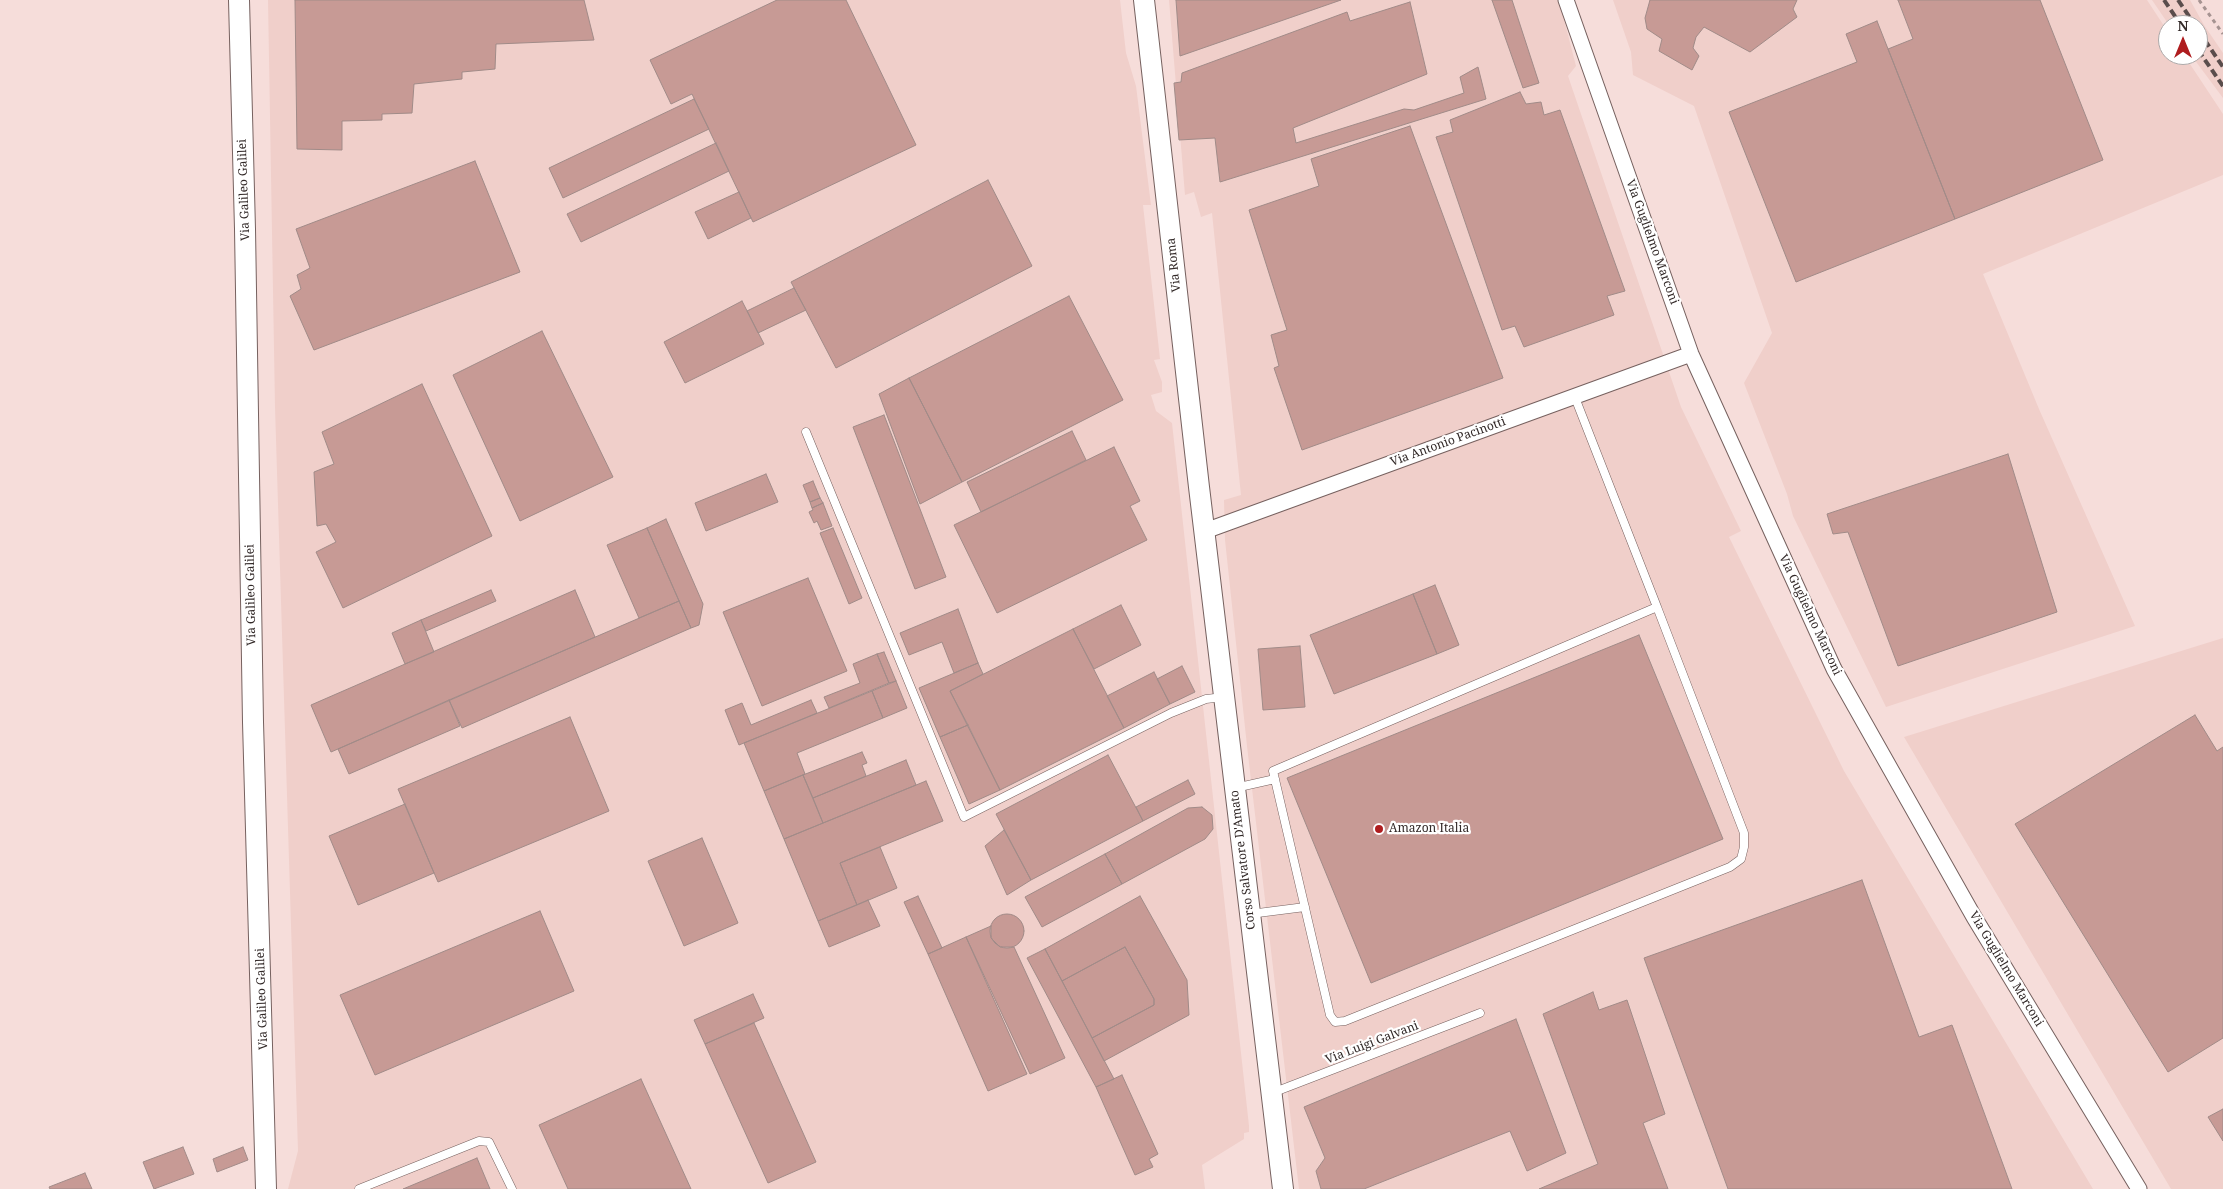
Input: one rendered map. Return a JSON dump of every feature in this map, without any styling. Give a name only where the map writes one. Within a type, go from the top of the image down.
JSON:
[{"type":"street","name":"Via Galileo Galilei","points":[[239,0],[246,239],[253,722],[266,1189]]},
{"type":"street","name":"Via Roma","points":[[1144,0],[1205,531]]},
{"type":"street","name":"Via Guglielmo Marconi","points":[[1566,0],[1691,354],[1834,669],[1974,917],[2139,1189]]},
{"type":"street","name":"Via Antonio Pacinotti","points":[[1205,531],[1574,395],[1691,354]]},
{"type":"street","name":"Corso Salvatore D'Amato","points":[[1205,531],[1283,1189]]},
{"type":"lane","points":[[1574,395],[1657,607],[1744,833],[1744,847],[1741,859],[1730,867],[1345,1021],[1336,1022],[1330,1015],[1273,772],[1657,607]]},
{"type":"lane","points":[[806,432],[964,817],[1171,713],[1206,699],[1224,697]]},
{"type":"lane","points":[[1235,788],[1275,780]]},
{"type":"lane","points":[[1250,914],[1305,907]]},
{"type":"lane","name":"Via Luigi Galvani","points":[[1271,1094],[1480,1013]]},
{"type":"lane","points":[[359,1189],[479,1141],[489,1142],[512,1189]]},
{"type":"path","points":[[2199,0],[2223,34]]},
{"type":"shaded area","points":[[268,0],[1120,0],[1126,53],[1136,86],[1151,205],[1143,205],[1160,359],[1154,360],[1162,382],[1162,392],[1151,395],[1156,411],[1172,423],[1249,1126],[1249,1132],[1244,1133],[1244,1139],[1202,1165],[1205,1189],[288,1189],[298,1151],[275,407]]},
{"type":"shaded area","points":[[1169,0],[1559,0],[1576,66],[1568,76],[1681,407],[1741,531],[1729,537],[1844,771],[2093,1189],[1299,1189],[1225,540],[1224,500],[1241,495],[1212,213],[1201,217],[1194,192],[1185,195]]},
{"type":"shaded area","points":[[1613,0],[2147,0],[2158,17],[2158,65],[2191,65],[2223,114],[2223,175],[1983,274],[2039,409],[2135,626],[1886,707],[1793,516],[1787,494],[1744,383],[1772,333],[1694,106],[1633,75],[1631,52]]},
{"type":"shaded area","points":[[2152,0],[2190,0],[2198,15],[2162,15]]},
{"type":"shaded area","points":[[2208,31],[2223,53],[2223,98],[2198,65],[2208,65]]},
{"type":"shaded area","points":[[2223,638],[2223,1189],[2171,1189],[1904,737]]},
{"type":"building","points":[[295,0],[584,0],[594,40],[496,44],[495,69],[462,72],[462,79],[414,84],[412,113],[382,114],[382,120],[342,121],[342,150],[297,149]]},
{"type":"building","points":[[777,0],[846,0],[916,145],[753,222],[692,94],[671,104],[650,60]]},
{"type":"building","points":[[1176,0],[1341,0],[1180,56]]},
{"type":"building","points":[[1492,0],[1512,0],[1539,83],[1523,88]]},
{"type":"building","points":[[1650,0],[1797,0],[1793,9],[1797,17],[1750,52],[1704,27],[1696,37],[1693,48],[1699,56],[1692,70],[1659,51],[1662,39],[1647,29],[1645,18]]},
{"type":"building","points":[[1898,0],[2040,0],[2103,160],[1955,219],[1888,49],[1913,39]]},
{"type":"building","points":[[1410,2],[1427,74],[1293,128],[1296,143],[1404,109],[1414,110],[1464,93],[1460,77],[1478,67],[1486,99],[1220,182],[1215,138],[1179,140],[1174,83],[1181,82],[1182,73],[1347,12],[1350,21]]},
{"type":"building","points":[[1877,21],[1955,219],[1796,282],[1729,112],[1857,62],[1846,34]]},
{"type":"building","points":[[1520,92],[1526,104],[1541,102],[1544,115],[1560,110],[1625,291],[1607,296],[1614,315],[1524,347],[1515,326],[1502,330],[1436,137],[1453,132],[1450,120]]},
{"type":"building","points":[[694,99],[709,129],[563,198],[549,168]]},
{"type":"building","points":[[1410,126],[1503,378],[1302,450],[1274,368],[1279,366],[1271,335],[1287,330],[1249,210],[1319,186],[1311,159]]},
{"type":"building","points":[[716,143],[729,171],[581,242],[567,214]]},
{"type":"building","points":[[475,161],[520,272],[314,350],[290,296],[301,289],[297,275],[310,268],[296,229]]},
{"type":"building","points":[[988,180],[1032,266],[836,368],[791,282]]},
{"type":"building","points":[[739,192],[751,218],[708,239],[695,212]]},
{"type":"building","points":[[794,288],[806,310],[758,333],[747,311]]},
{"type":"building","points":[[1069,296],[1123,400],[962,482],[909,378]]},
{"type":"building","points":[[742,301],[764,344],[685,383],[664,342]]},
{"type":"building","points":[[542,331],[613,477],[520,521],[453,375]]},
{"type":"building","points":[[909,378],[962,482],[920,504],[879,394]]},
{"type":"building","points":[[422,384],[492,536],[343,608],[316,552],[336,542],[326,524],[317,526],[314,472],[334,464],[322,432]]},
{"type":"building","points":[[884,415],[946,577],[915,589],[853,427]]},
{"type":"building","points":[[1072,431],[1086,460],[981,512],[967,482]]},
{"type":"building","points":[[1114,447],[1140,501],[1130,506],[1147,540],[997,613],[954,525]]},
{"type":"building","points":[[2008,454],[2057,612],[1898,666],[1848,532],[1833,534],[1827,514]]},
{"type":"building","points":[[766,474],[778,502],[706,531],[695,503]]},
{"type":"building","points":[[813,481],[820,498],[810,502],[803,485]]},
{"type":"building","points":[[820,498],[823,503],[812,508],[810,502]]},
{"type":"building","points":[[823,503],[832,526],[821,530],[817,521],[814,523],[809,512],[813,510],[812,508]]},
{"type":"building","points":[[666,519],[703,604],[699,625],[691,628],[647,528]]},
{"type":"building","points":[[647,528],[679,601],[639,618],[607,545]]},
{"type":"building","points":[[833,528],[862,598],[849,604],[820,533]]},
{"type":"building","points":[[808,578],[847,671],[762,706],[723,612]]},
{"type":"building","points":[[1435,585],[1459,645],[1437,654],[1413,594]]},
{"type":"building","points":[[491,590],[496,601],[426,631],[421,620]]},
{"type":"building","points":[[575,590],[595,637],[331,752],[311,705]]},
{"type":"building","points":[[1413,594],[1437,654],[1334,694],[1310,635]]},
{"type":"building","points":[[679,601],[691,628],[462,728],[449,700]]},
{"type":"building","points":[[1121,605],[1141,645],[1094,669],[1073,629]]},
{"type":"building","points":[[958,609],[978,663],[954,673],[942,642],[909,655],[900,633]]},
{"type":"building","points":[[421,620],[434,652],[405,664],[392,633]]},
{"type":"building","points":[[1073,629],[1124,728],[1000,790],[950,691]]},
{"type":"building","points":[[1639,635],[1723,839],[1371,983],[1287,778]]},
{"type":"building","points":[[1300,646],[1305,707],[1263,710],[1258,649]]},
{"type":"building","points":[[884,652],[896,681],[889,683],[877,654]]},
{"type":"building","points":[[877,654],[889,683],[829,708],[824,697],[860,683],[853,664]]},
{"type":"building","points":[[978,663],[983,674],[950,691],[968,725],[940,737],[919,688]]},
{"type":"building","points":[[1182,666],[1195,692],[1170,704],[1157,679]]},
{"type":"building","points":[[1154,672],[1170,704],[1124,728],[1107,696]]},
{"type":"building","points":[[896,681],[907,708],[883,718],[872,691]]},
{"type":"building","points":[[872,691],[883,718],[797,753],[805,774],[764,791],[744,743]]},
{"type":"building","points":[[449,700],[460,726],[349,774],[338,749]]},
{"type":"building","points":[[811,700],[817,713],[739,745],[725,710],[742,703],[751,725]]},
{"type":"building","points":[[2195,715],[2217,751],[2223,747],[2223,1038],[2168,1072],[2015,824]]},
{"type":"building","points":[[570,717],[609,811],[438,882],[398,789]]},
{"type":"building","points":[[968,725],[1000,790],[969,804],[940,737]]},
{"type":"building","points":[[862,752],[867,763],[862,765],[866,776],[813,798],[803,775]]},
{"type":"building","points":[[1108,755],[1143,821],[1031,880],[996,814]]},
{"type":"building","points":[[906,760],[916,785],[823,823],[813,798]]},
{"type":"building","points":[[803,775],[823,823],[784,839],[764,791]]},
{"type":"building","points":[[1188,780],[1195,794],[1143,821],[1136,807]]},
{"type":"building","points":[[926,781],[943,821],[840,863],[857,905],[818,921],[784,839]]},
{"type":"building","points":[[405,804],[434,873],[358,905],[329,836]]},
{"type":"building","points":[[1202,807],[1212,815],[1213,829],[1205,839],[1122,884],[1105,854],[1188,808]]},
{"type":"building","points":[[1004,830],[1031,880],[1007,895],[985,846]]},
{"type":"building","points":[[702,838],[738,923],[684,946],[648,861]]},
{"type":"building","points":[[880,847],[897,888],[857,905],[840,863]]},
{"type":"building","points":[[1105,854],[1122,884],[1042,927],[1025,897]]},
{"type":"building","points":[[1862,880],[1919,1037],[1952,1025],[2012,1189],[1728,1189],[1644,958]]},
{"type":"building","points":[[918,896],[942,948],[928,954],[904,902]]},
{"type":"building","points":[[1140,896],[1187,980],[1189,1015],[1104,1061],[1092,1038],[1154,1005],[1154,999],[1125,947],[1062,981],[1045,949]]},
{"type":"building","points":[[868,900],[880,926],[829,947],[818,921]]},
{"type":"building","points":[[540,911],[574,991],[375,1075],[340,995]]},
{"type":"building","points":[[1007,914],[1019,919],[1024,931],[1019,943],[1007,948],[995,943],[990,931],[995,919]]},
{"type":"building","points":[[991,926],[991,938],[1000,947],[1014,947],[1065,1058],[1030,1074],[966,937]]},
{"type":"building","points":[[966,937],[1027,1074],[988,1091],[928,954]]},
{"type":"building","points":[[1125,947],[1154,999],[1154,1005],[1092,1038],[1062,981]]},
{"type":"building","points":[[1045,949],[1114,1079],[1096,1087],[1027,958]]},
{"type":"building","points":[[1593,992],[1599,1010],[1627,1000],[1665,1114],[1643,1123],[1668,1189],[1539,1189],[1598,1164],[1543,1014]]},
{"type":"building","points":[[753,994],[764,1018],[705,1044],[694,1020]]},
{"type":"building","points":[[1516,1019],[1566,1153],[1527,1171],[1510,1131],[1364,1189],[1321,1189],[1316,1171],[1325,1158],[1304,1107]]},
{"type":"building","points":[[754,1023],[816,1162],[768,1183],[705,1044]]},
{"type":"building","points":[[1122,1075],[1158,1154],[1149,1159],[1153,1167],[1135,1175],[1096,1087]]},
{"type":"building","points":[[641,1079],[691,1189],[568,1189],[539,1125]]},
{"type":"building","points":[[2223,1109],[2223,1141],[2208,1117]]},
{"type":"building","points":[[183,1147],[194,1174],[154,1189],[143,1162]]},
{"type":"building","points":[[243,1147],[248,1160],[217,1172],[213,1159]]},
{"type":"building","points":[[477,1158],[490,1189],[403,1189]]},
{"type":"building","points":[[85,1173],[92,1189],[50,1189],[49,1187]]},
{"type":"railway","points":[[2164,0],[2174,15]]},
{"type":"railway","points":[[2178,0],[2188,15]]},
{"type":"railway","points":[[2208,45],[2223,67]]},
{"type":"railway","points":[[2208,64],[2223,86]]},
{"type":"place","name":"Amazon Italia","points":[[1379,829]]}]
